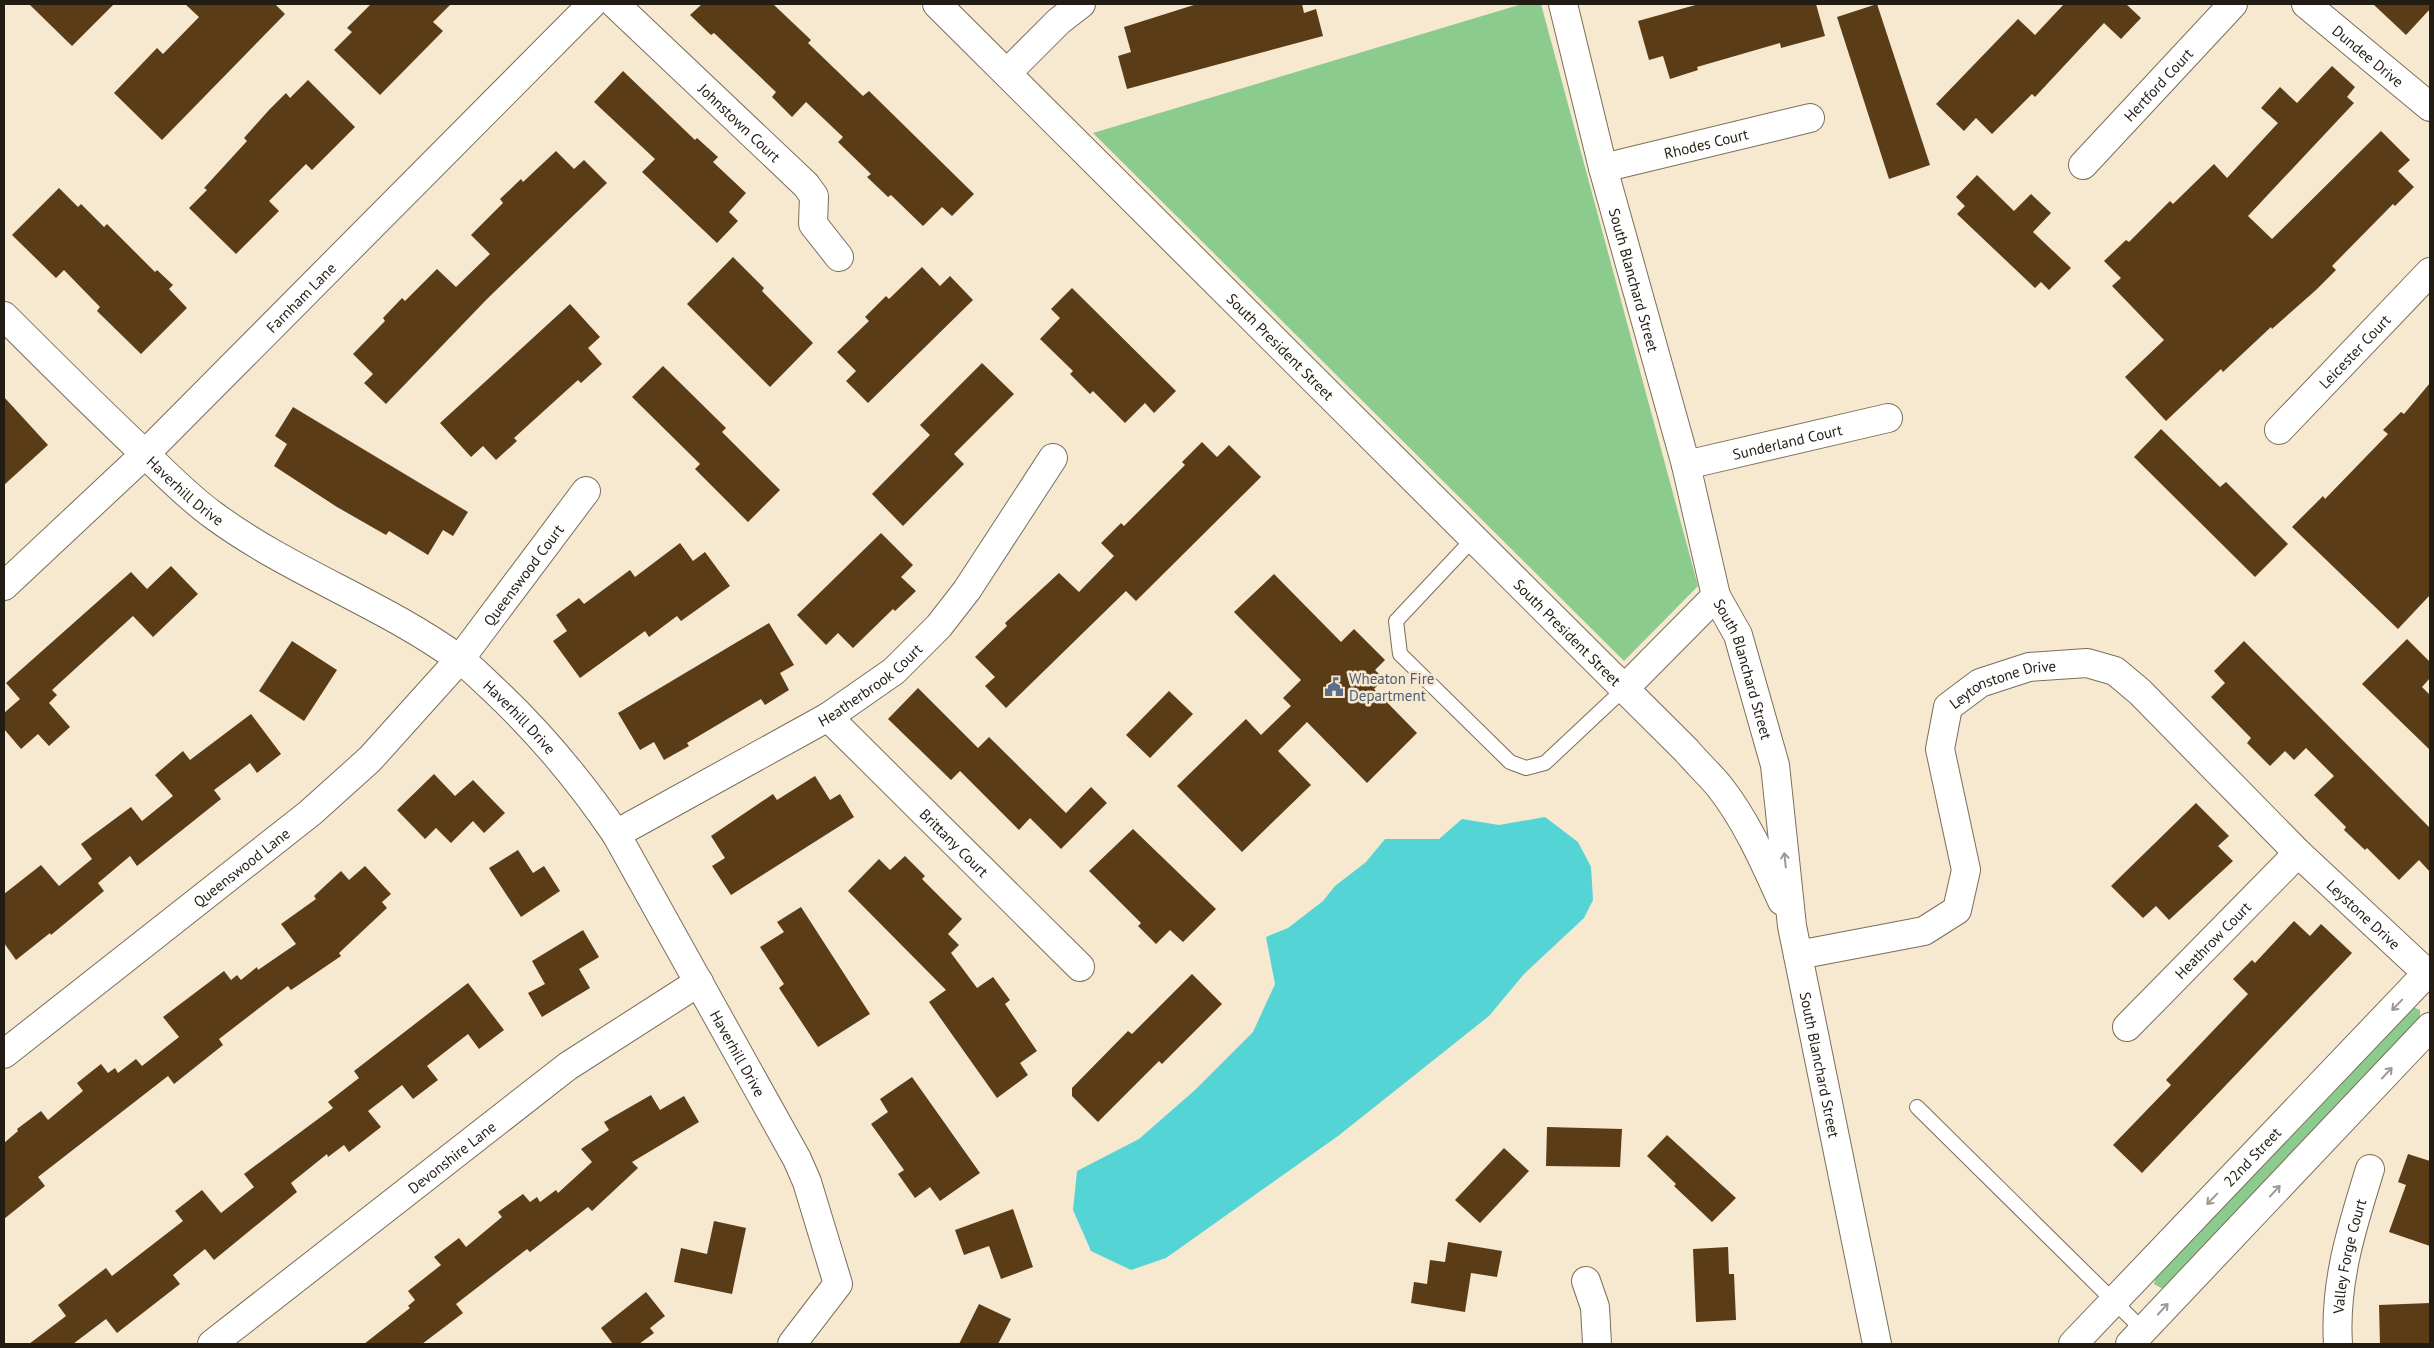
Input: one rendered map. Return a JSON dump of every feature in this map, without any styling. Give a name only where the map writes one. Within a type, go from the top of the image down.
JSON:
[{"type":"street","name":"Farnham Lane","points":[[4,586],[145,454],[592,4]]},
{"type":"street","name":"Johnstown Court","points":[[615,4],[806,185],[814,196],[813,224],[839,257]]},
{"type":"street","name":"South President Street","points":[[937,4],[1625,688],[1718,785],[1740,817],[1764,862],[1792,926]]},
{"type":"street","points":[[1008,73],[1059,21],[1081,4]]},
{"type":"street","name":"South Blanchard Street","points":[[1563,4],[1603,168],[1686,465],[1716,596],[1738,635],[1775,765],[1792,926],[1877,1344]]},
{"type":"street","name":"Hertford Court","points":[[2083,165],[2233,4]]},
{"type":"street","name":"Dundee Drive","points":[[2306,4],[2430,107]]},
{"type":"street","name":"Rhodes Court","points":[[1603,168],[1810,118]]},
{"type":"street","name":"Leicester Court","points":[[2279,430],[2430,272]]},
{"type":"street","name":"Haverhill Drive","points":[[4,316],[190,496],[256,544],[293,566],[381,610],[460,659],[522,716],[551,747],[587,792],[616,834],[797,1159],[807,1182],[838,1284],[792,1344]]},
{"type":"street","name":"Sunderland Court","points":[[1686,465],[1888,418]]},
{"type":"street","name":"Heatherbrook Court","points":[[616,834],[828,717],[894,671],[939,626],[967,590],[1054,458]]},
{"type":"street","name":"Queenswood Court","points":[[460,659],[586,491]]},
{"type":"street","name":"South President Street","points":[[1625,688],[1716,596]]},
{"type":"street","name":"Queenswood Lane","points":[[4,1054],[310,813],[370,759],[460,659]]},
{"type":"street","name":"Leytonstone Drive","points":[[1798,955],[1924,932],[1957,910],[1966,870],[1940,749],[1948,707],[1980,683],[2029,667],[2087,663],[2115,671],[2140,692],[2298,853]]},
{"type":"street","name":"Brittany Court","points":[[828,717],[1080,967]]},
{"type":"street","name":"Leystone Drive","points":[[2298,853],[2429,973]]},
{"type":"street","name":"Heathrow Court","points":[[2127,1027],[2298,853]]},
{"type":"street","name":"22nd Street","points":[[2073,1344],[2429,973]]},
{"type":"street","name":"Devonshire Lane","points":[[212,1344],[568,1066],[699,982]]},
{"type":"street","points":[[2136,1337],[2430,1027]]},
{"type":"street","name":"Valley Forge Court","points":[[2338,1344],[2337,1306],[2342,1272],[2351,1230],[2370,1169]]},
{"type":"street","points":[[1586,1281],[1595,1307],[1597,1344]]},
{"type":"lane","points":[[1474,538],[1396,621],[1400,654],[1510,762],[1526,768],[1545,762],[1625,688]]},
{"type":"lane","points":[[1917,1107],[2115,1301],[2136,1337]]},
{"type":"green space","points":[[1522,4],[1541,4],[1698,586],[1624,661],[1093,133]]},
{"type":"green space","points":[[2413,1007],[2420,1010],[2420,1018],[2166,1288],[2163,1289],[2154,1284],[2156,1277],[2408,1009]]},
{"type":"water","points":[[1545,817],[1578,842],[1591,867],[1593,900],[1584,918],[1524,974],[1489,1016],[1338,1136],[1166,1258],[1131,1270],[1091,1251],[1073,1210],[1077,1171],[1139,1139],[1195,1090],[1253,1032],[1275,984],[1266,937],[1288,928],[1323,901],[1335,886],[1366,862],[1385,839],[1439,839],[1462,819],[1499,825]]},
{"type":"building","points":[[29,4],[114,4],[72,46]]},
{"type":"building","points":[[185,4],[275,4],[285,14],[162,140],[114,93],[157,48],[163,54],[199,17]]},
{"type":"building","points":[[371,4],[451,4],[433,22],[443,31],[380,95],[334,50],[352,32],[347,28]]},
{"type":"building","points":[[702,4],[773,4],[811,40],[808,43],[863,96],[869,91],[974,194],[952,216],[942,207],[923,226],[891,195],[888,197],[867,177],[871,174],[838,142],[843,137],[806,102],[792,117],[772,97],[776,92],[714,33],[711,35],[690,15]]},
{"type":"building","points":[[1197,4],[1302,4],[1304,13],[1316,9],[1323,36],[1127,89],[1118,56],[1131,52],[1124,27]]},
{"type":"building","points":[[1699,4],[1816,4],[1825,36],[1781,48],[1780,43],[1697,67],[1698,70],[1670,79],[1663,56],[1649,60],[1638,21]]},
{"type":"building","points":[[1877,4],[1930,165],[1889,179],[1837,17]]},
{"type":"building","points":[[2064,4],[2126,4],[2141,18],[2121,39],[2104,23],[2035,97],[2032,94],[1992,134],[1976,118],[1964,131],[1936,104],[2018,19],[2035,35]]},
{"type":"building","points":[[2373,4],[2430,4],[2430,9],[2406,35]]},
{"type":"building","points":[[2332,66],[2355,87],[2347,97],[2354,103],[2248,216],[2272,239],[2381,131],[2410,160],[2398,171],[2414,187],[2395,206],[2393,204],[2332,266],[2336,270],[2316,290],[2272,329],[2271,327],[2223,372],[2221,369],[2166,421],[2125,377],[2164,340],[2112,286],[2121,278],[2104,261],[2126,240],[2129,242],[2170,201],[2173,204],[2214,164],[2227,178],[2278,123],[2261,108],[2280,87],[2297,103]]},
{"type":"building","points":[[623,71],[695,140],[697,138],[718,157],[713,162],[746,193],[729,212],[738,221],[717,243],[642,172],[655,159],[594,102]]},
{"type":"building","points":[[308,80],[355,127],[312,170],[306,164],[269,201],[279,211],[236,254],[189,208],[207,190],[204,188],[247,141],[244,138],[269,110],[286,93],[290,98]]},
{"type":"building","points":[[556,151],[574,169],[584,160],[607,183],[487,299],[386,404],[364,383],[373,374],[353,354],[385,321],[383,318],[402,298],[405,301],[437,269],[456,287],[490,254],[471,235],[503,203],[500,199],[521,179],[523,182]]},
{"type":"building","points":[[1977,175],[2014,211],[2031,194],[2051,213],[2033,232],[2071,268],[2049,290],[2041,282],[2035,288],[1957,214],[1965,206],[1956,197]]},
{"type":"building","points":[[59,188],[78,207],[81,204],[104,227],[107,224],[155,272],[157,270],[173,285],[169,289],[187,308],[141,354],[97,311],[100,307],[64,270],[56,278],[12,235]]},
{"type":"building","points":[[733,257],[764,288],[762,291],[813,343],[770,387],[687,304]]},
{"type":"building","points":[[922,267],[940,286],[950,276],[973,300],[868,403],[846,381],[856,371],[837,352],[869,321],[865,317],[886,296],[889,299]]},
{"type":"building","points":[[1072,288],[1176,391],[1154,413],[1145,403],[1125,423],[1093,391],[1090,394],[1070,374],[1073,371],[1040,339],[1060,318],[1051,309]]},
{"type":"building","points":[[570,304],[600,337],[588,348],[602,364],[581,383],[578,380],[514,438],[517,441],[496,460],[483,446],[471,457],[440,423]]},
{"type":"building","points":[[982,363],[1014,394],[954,454],[964,464],[903,526],[872,494],[930,435],[920,425]]},
{"type":"building","points":[[663,366],[726,428],[722,432],[780,490],[748,522],[695,469],[700,464],[632,397]]},
{"type":"building","points":[[2430,383],[2430,595],[2398,629],[2292,527],[2323,496],[2325,499],[2388,434],[2383,430],[2401,412],[2404,414]]},
{"type":"building","points":[[4,397],[48,445],[4,485]]},
{"type":"building","points":[[293,407],[468,512],[453,536],[443,530],[428,555],[389,531],[386,535],[337,507],[274,466],[287,444],[275,436]]},
{"type":"building","points":[[2161,429],[2220,487],[2226,482],[2288,544],[2255,577],[2134,457]]},
{"type":"building","points":[[1202,442],[1217,457],[1229,445],[1261,477],[1136,601],[1126,591],[1006,708],[985,686],[995,677],[975,657],[1007,626],[1005,623],[1059,573],[1079,592],[1114,556],[1101,543],[1121,523],[1124,526],[1185,465],[1182,462]]},
{"type":"building","points":[[881,533],[913,565],[901,577],[916,591],[895,611],[893,609],[853,648],[838,633],[826,645],[797,615]]},
{"type":"building","points":[[680,543],[693,561],[705,552],[730,586],[681,621],[677,616],[649,637],[645,631],[580,678],[553,641],[567,631],[556,615],[579,598],[584,604],[630,570],[635,577]]},
{"type":"building","points":[[171,566],[198,594],[153,637],[133,616],[52,690],[57,695],[49,703],[70,727],[49,746],[38,734],[21,749],[4,729],[4,713],[20,699],[6,683],[131,572],[147,589]]},
{"type":"building","points":[[1274,574],[1341,642],[1354,629],[1385,660],[1375,670],[1384,679],[1374,689],[1417,733],[1367,783],[1307,722],[1278,751],[1311,785],[1242,852],[1177,786],[1246,719],[1261,735],[1291,706],[1283,698],[1301,680],[1234,612]]},
{"type":"building","points":[[769,623],[794,665],[780,673],[789,690],[765,705],[761,699],[687,743],[689,746],[664,760],[654,742],[640,750],[618,713]]},
{"type":"building","points":[[2407,639],[2430,662],[2430,678],[2422,687],[2430,695],[2430,750],[2362,684]]},
{"type":"building","points":[[292,641],[337,670],[304,721],[259,691]]},
{"type":"building","points":[[2244,641],[2430,828],[2430,872],[2419,860],[2399,880],[2367,848],[2365,850],[2344,830],[2346,827],[2314,795],[2334,776],[2306,748],[2294,760],[2285,751],[2270,766],[2247,743],[2251,738],[2211,697],[2225,683],[2214,671]]},
{"type":"building","points":[[918,688],[978,748],[989,737],[1066,813],[1091,787],[1107,803],[1061,849],[1030,818],[1019,830],[960,771],[951,780],[888,719]]},
{"type":"building","points":[[1169,691],[1193,714],[1150,758],[1126,735]]},
{"type":"building","points":[[251,714],[281,754],[257,773],[250,763],[214,790],[221,799],[137,866],[130,856],[98,883],[104,891],[51,935],[50,933],[16,960],[4,943],[4,894],[41,865],[59,886],[92,859],[81,844],[131,807],[142,821],[173,796],[155,775],[183,751],[190,760]]},
{"type":"building","points":[[434,774],[455,796],[473,780],[505,813],[484,833],[473,821],[451,843],[436,828],[425,839],[397,810]]},
{"type":"building","points":[[815,776],[830,800],[840,794],[854,817],[731,895],[712,866],[725,858],[711,836],[773,794],[777,800]]},
{"type":"building","points":[[2196,803],[2229,836],[2218,846],[2233,861],[2169,920],[2156,906],[2143,918],[2111,886]]},
{"type":"building","points":[[1133,829],[1216,909],[1183,942],[1170,930],[1156,944],[1138,926],[1141,923],[1089,871]]},
{"type":"building","points":[[518,850],[533,873],[544,866],[560,891],[521,917],[489,868]]},
{"type":"building","points":[[905,856],[925,876],[922,879],[962,919],[948,934],[959,945],[951,953],[977,988],[993,977],[1010,1000],[1005,1004],[1037,1051],[1020,1063],[1028,1075],[997,1098],[929,1002],[946,990],[848,891],[879,859],[890,870]]},
{"type":"building","points":[[365,866],[391,894],[382,902],[387,908],[339,953],[341,956],[291,990],[288,986],[219,1039],[223,1045],[174,1084],[168,1076],[38,1177],[45,1186],[4,1219],[4,1143],[18,1131],[17,1129],[41,1111],[48,1120],[83,1091],[77,1083],[101,1064],[108,1073],[115,1068],[118,1073],[136,1059],[142,1066],[179,1037],[163,1017],[224,971],[231,980],[237,975],[241,980],[257,967],[258,970],[296,944],[281,924],[316,899],[314,896],[341,871],[349,880]]},
{"type":"building","points":[[801,907],[870,1014],[818,1047],[779,988],[784,984],[760,947],[784,932],[777,922]]},
{"type":"building","points":[[2294,921],[2310,936],[2321,924],[2352,953],[2142,1173],[2113,1145],[2171,1085],[2166,1080],[2248,994],[2233,979],[2252,960],[2255,963]]},
{"type":"building","points":[[583,930],[599,957],[579,969],[590,988],[542,1017],[528,993],[545,984],[532,961]]},
{"type":"building","points":[[1192,974],[1222,1004],[1162,1064],[1159,1061],[1098,1122],[1072,1096],[1072,1088],[1128,1031],[1132,1034]]},
{"type":"building","points":[[468,983],[504,1030],[479,1049],[468,1034],[427,1066],[438,1080],[413,1099],[402,1085],[368,1111],[381,1127],[349,1152],[344,1145],[328,1157],[327,1154],[291,1183],[297,1192],[214,1260],[205,1249],[173,1275],[180,1284],[117,1333],[106,1319],[73,1344],[29,1344],[66,1316],[58,1305],[106,1268],[112,1276],[183,1221],[175,1211],[202,1190],[221,1213],[254,1187],[244,1174],[333,1108],[328,1102],[359,1078],[354,1071]]},
{"type":"building","points":[[912,1077],[980,1173],[940,1201],[930,1187],[915,1198],[898,1174],[904,1170],[871,1124],[888,1112],[880,1099]]},
{"type":"building","points":[[651,1095],[660,1110],[684,1096],[699,1122],[632,1162],[638,1168],[592,1211],[588,1207],[530,1252],[527,1249],[456,1304],[463,1313],[422,1344],[364,1344],[410,1308],[408,1306],[415,1300],[408,1291],[441,1265],[434,1257],[459,1238],[466,1247],[502,1217],[498,1212],[523,1194],[530,1202],[537,1197],[540,1202],[556,1190],[558,1193],[592,1162],[581,1149],[609,1130],[604,1122]]},
{"type":"building","points":[[1547,1127],[1622,1129],[1620,1167],[1546,1166]]},
{"type":"building","points":[[1667,1135],[1736,1198],[1712,1222],[1674,1186],[1676,1184],[1647,1156]]},
{"type":"building","points":[[1504,1148],[1529,1171],[1480,1223],[1455,1200]]},
{"type":"building","points":[[2408,1154],[2430,1161],[2430,1246],[2389,1232],[2406,1185],[2398,1182]]},
{"type":"building","points":[[1013,1209],[1033,1267],[1001,1279],[989,1246],[964,1255],[955,1230]]},
{"type":"building","points":[[714,1221],[746,1228],[732,1294],[674,1282],[681,1248],[707,1254]]},
{"type":"building","points":[[1448,1242],[1502,1251],[1497,1277],[1471,1273],[1465,1312],[1411,1303],[1414,1282],[1427,1284],[1430,1260],[1445,1262]]},
{"type":"building","points":[[1728,1247],[1729,1274],[1734,1274],[1736,1320],[1696,1322],[1693,1249]]},
{"type":"building","points":[[646,1292],[665,1316],[650,1328],[654,1333],[639,1344],[613,1344],[601,1328]]},
{"type":"building","points":[[2430,1303],[2430,1344],[2380,1344],[2379,1305]]},
{"type":"building","points":[[979,1304],[1011,1319],[998,1344],[959,1344]]},
{"type":"place","name":"Wheaton Fire Department","points":[[1334,687]]}]
